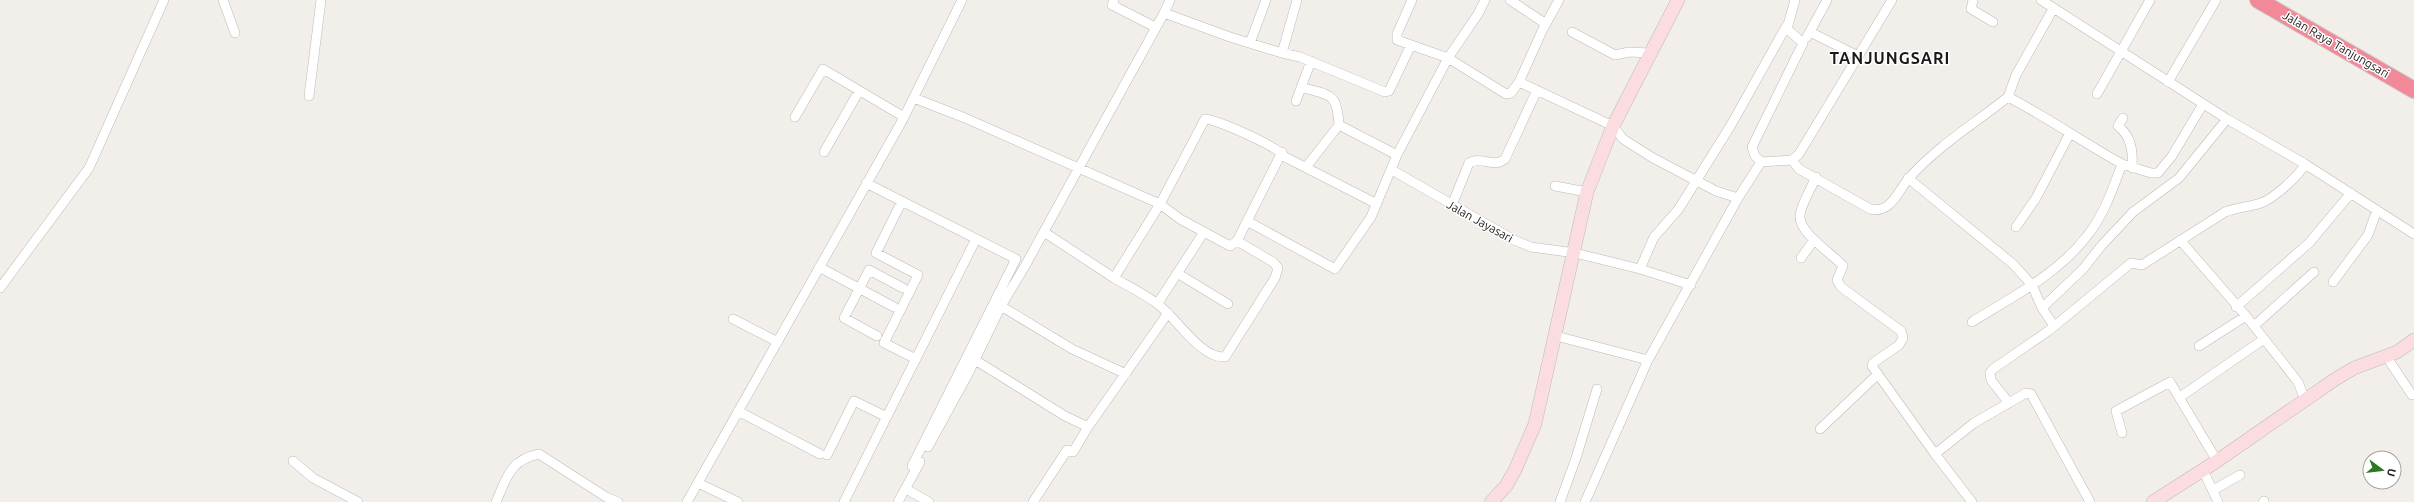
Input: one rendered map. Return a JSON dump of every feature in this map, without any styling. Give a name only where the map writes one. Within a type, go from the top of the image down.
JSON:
[{"type":"highway","name":"Jalan Raya Tanjungsari","points":[[2258,0],[2414,90]]},
{"type":"street","points":[[0,288],[89,168],[164,0]]},
{"type":"street","points":[[223,0],[235,33]]},
{"type":"street","points":[[309,96],[321,0]]},
{"type":"street","points":[[687,502],[904,117],[962,0]]},
{"type":"street","points":[[1114,0],[1112,5],[1153,26]]},
{"type":"street","points":[[898,502],[975,360],[1000,306],[1044,232],[1170,0]]},
{"type":"street","points":[[1250,43],[1266,0]]},
{"type":"street","points":[[1282,53],[1297,0]]},
{"type":"street","points":[[1412,0],[1396,37],[1397,40],[1448,58],[1506,94],[1511,93],[1519,82],[1559,0]]},
{"type":"street","points":[[1247,221],[1335,269],[1356,241],[1377,204],[1397,155],[1448,58],[1478,14],[1485,0]]},
{"type":"street","points":[[1510,0],[1546,24]]},
{"type":"street","points":[[1491,502],[1506,486],[1528,444],[1535,424],[1575,254],[1587,192],[1613,126],[1649,53],[1678,0]]},
{"type":"street","points":[[1640,269],[1654,237],[1678,210],[1731,125],[1787,25],[1795,0]]},
{"type":"street","points":[[1827,0],[1803,43],[1752,147],[1754,156],[1761,162],[1792,160],[1806,146],[1892,0]]},
{"type":"street","points":[[1973,0],[1972,9],[1993,22]]},
{"type":"street","points":[[2041,0],[2120,52],[2227,119],[2305,164],[2414,234]]},
{"type":"street","points":[[2097,94],[2150,0]]},
{"type":"street","points":[[2168,82],[2216,0]]},
{"type":"street","points":[[1792,160],[1799,169],[1816,177],[1870,209],[1875,210],[1888,207],[1908,178],[1932,154],[1956,134],[2008,97],[2016,75],[2053,9]]},
{"type":"street","points":[[1164,13],[1250,43],[1310,61],[1385,92],[1389,91],[1411,45]]},
{"type":"street","points":[[1787,25],[1788,29],[1803,43]]},
{"type":"street","points":[[1572,32],[1614,55],[1629,52],[1649,53]]},
{"type":"street","points":[[1810,32],[1858,56]]},
{"type":"street","points":[[1296,101],[1310,61]]},
{"type":"street","points":[[795,117],[823,69],[904,117]]},
{"type":"street","points":[[1519,82],[1613,126],[1623,139],[1695,181],[1738,198]]},
{"type":"street","points":[[1301,88],[1334,99],[1338,104],[1339,125],[1306,167]]},
{"type":"street","points":[[1452,205],[1469,163],[1478,160],[1496,163],[1505,159],[1537,90]]},
{"type":"street","points":[[824,152],[859,91]]},
{"type":"street","points":[[2008,97],[2122,164],[2132,168],[2158,173],[2172,156],[2203,104]]},
{"type":"street","points":[[914,98],[1079,167],[1160,204],[1204,232],[1230,246],[1237,241],[1282,152]]},
{"type":"street","points":[[2123,118],[2118,126],[2124,131],[2129,139],[2133,157],[2132,168]]},
{"type":"street","points":[[1114,278],[1160,204],[1205,119],[1261,141],[1282,152],[1285,157],[1377,204]]},
{"type":"street","points":[[2042,308],[2083,269],[2102,245],[2133,212],[2178,178],[2227,119]]},
{"type":"street","points":[[1339,125],[1397,155]]},
{"type":"street","points":[[2016,227],[2036,198],[2069,134]]},
{"type":"street","points":[[1585,502],[1648,360],[1738,198],[1761,162]]},
{"type":"street","points":[[1972,322],[2032,285],[2074,252],[2088,235],[2102,213],[2122,164]]},
{"type":"street","points":[[2009,403],[1991,380],[1991,371],[2054,326],[2131,263],[2142,265],[2225,212],[2237,207],[2262,203],[2270,198],[2305,164]]},
{"type":"street","name":"Jalan Jayasari","points":[[1392,170],[1514,240],[1531,247],[1575,254],[1640,269],[1691,285]]},
{"type":"street","points":[[1816,177],[1800,215],[1803,224],[1814,240],[1843,266],[1837,280],[1841,287],[1897,328],[1902,335],[1899,345],[1872,362],[1878,374],[1935,454],[1972,502]]},
{"type":"street","points":[[1908,178],[2008,258],[2032,285],[2042,308],[2054,326]]},
{"type":"street","points":[[866,183],[1016,259],[912,466]]},
{"type":"street","points":[[1555,186],[1587,192]]},
{"type":"street","points":[[2236,307],[2309,243],[2351,193]]},
{"type":"street","points":[[902,201],[876,253],[918,275],[884,343],[916,359]]},
{"type":"street","points":[[2333,282],[2368,235],[2377,210]]},
{"type":"street","points":[[1044,232],[1114,278],[1158,303],[1192,340],[1218,357],[1225,356],[1275,278],[1278,268],[1273,262],[1237,241]]},
{"type":"street","points":[[1158,303],[1204,232]]},
{"type":"street","points":[[844,502],[976,239]]},
{"type":"street","points":[[1801,258],[1814,240]]},
{"type":"street","points":[[2180,240],[2236,307],[2246,316],[2298,382],[2305,400]]},
{"type":"street","points":[[819,267],[894,307]]},
{"type":"street","points":[[877,336],[844,318],[869,270],[903,288]]},
{"type":"street","points":[[2254,326],[2314,272]]},
{"type":"street","points":[[1178,273],[1228,304]]},
{"type":"street","points":[[1000,306],[1072,349],[1126,374]]},
{"type":"street","points":[[1033,502],[1067,450],[1073,452],[1168,313]]},
{"type":"street","points":[[2199,346],[2246,316]]},
{"type":"street","points":[[733,319],[778,342]]},
{"type":"street","points":[[1556,336],[1648,360]]},
{"type":"street","points":[[2180,397],[2264,339]]},
{"type":"street","points":[[2153,502],[2217,461],[2354,368],[2404,348],[2414,340]]},
{"type":"street","points":[[2386,356],[2412,395]]},
{"type":"street","points":[[975,360],[1064,416],[1088,428]]},
{"type":"street","points":[[1820,429],[1878,374]]},
{"type":"street","points":[[2122,432],[2116,411],[2170,382],[2217,461]]},
{"type":"street","points":[[1560,502],[1597,389]]},
{"type":"street","points":[[1935,454],[1974,423],[2026,393],[2034,397],[2090,502]]},
{"type":"street","points":[[738,411],[823,455],[854,401],[887,417]]},
{"type":"street","points":[[496,502],[512,468],[525,457],[539,454],[606,497],[618,502]]},
{"type":"street","points":[[294,461],[313,478],[358,502]]},
{"type":"street","points":[[2203,470],[2218,502]]},
{"type":"street","points":[[2213,490],[2240,475]]},
{"type":"street","points":[[698,483],[738,502]]},
{"type":"street","points":[[906,489],[929,502]]},
{"type":"district","name":"TANJUNGSARI","points":[[1890,58]]}]
